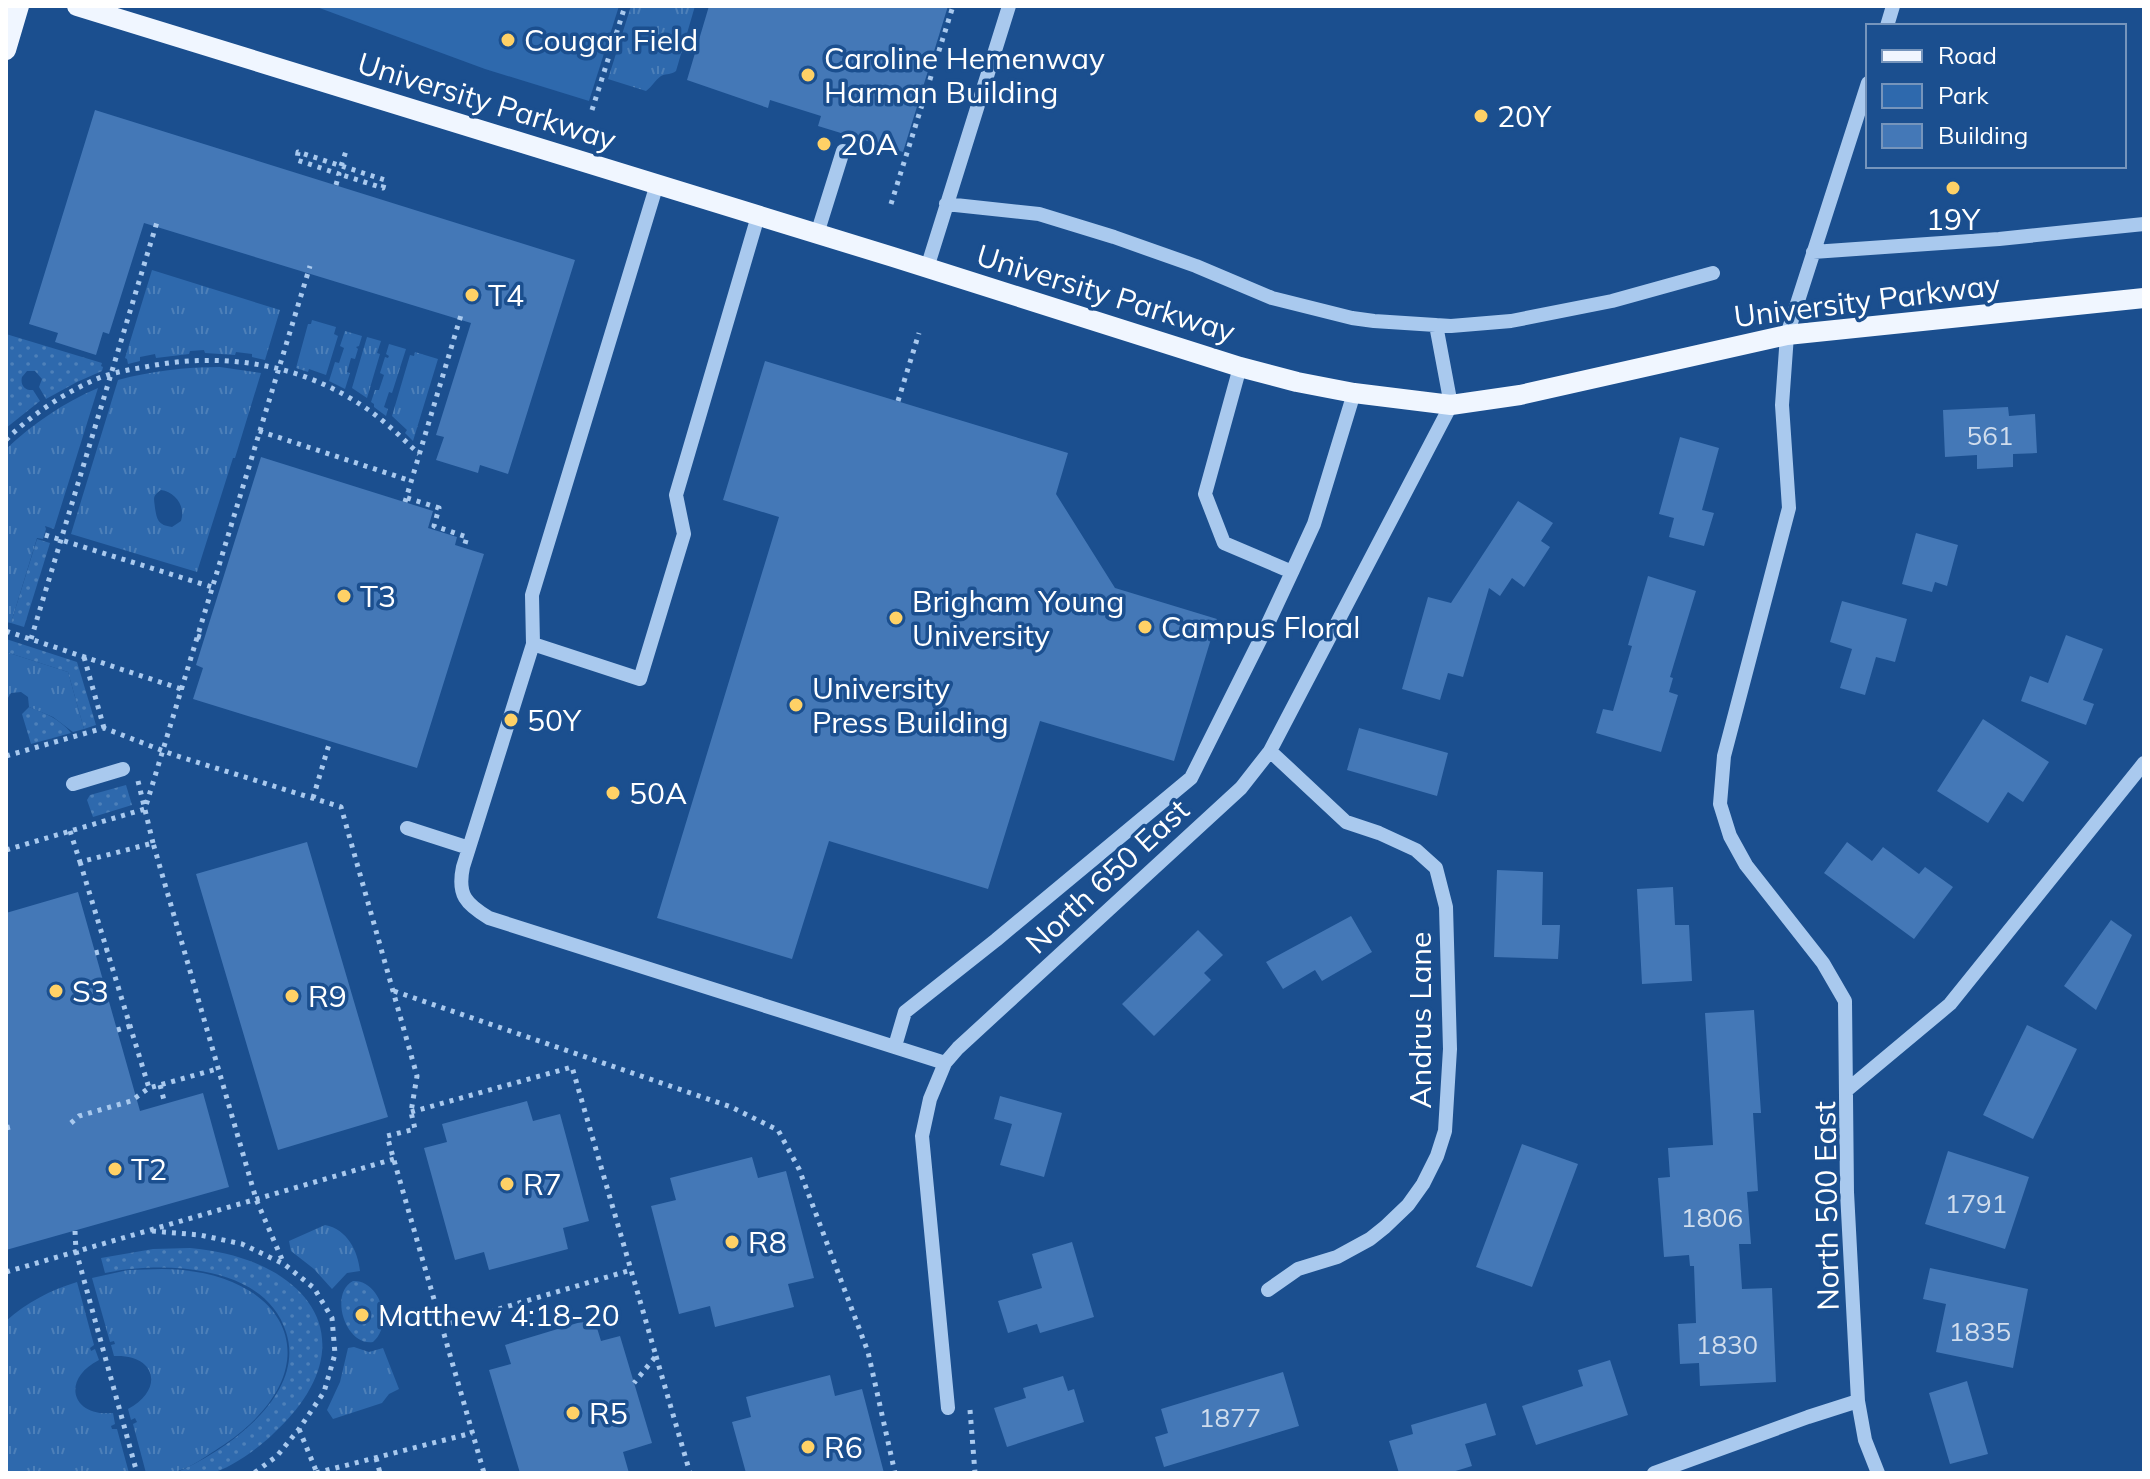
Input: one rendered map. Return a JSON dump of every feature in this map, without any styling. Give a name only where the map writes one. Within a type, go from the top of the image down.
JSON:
[{"type":"main road","points":[[6,50],[19,6]]},
{"type":"main road","name":"University Parkway","points":[[77,6],[1240,367],[1354,393],[1451,405],[1520,395],[1787,335],[2144,298]]},
{"type":"street","points":[[927,268],[1009,6]]},
{"type":"street","points":[[1847,1090],[1845,1001],[1823,963],[1746,865],[1730,836],[1720,804],[1724,756],[1789,508],[1782,405],[1787,335],[1866,89]]},
{"type":"street","points":[[817,234],[843,151]]},
{"type":"street","points":[[657,184],[532,595],[533,644],[469,848],[461,877],[463,897],[469,905],[489,918],[945,1063]]},
{"type":"street","points":[[946,204],[1039,214],[1155,251],[1272,298],[1352,318],[1451,326],[1511,321],[1612,301],[1713,273]]},
{"type":"street","points":[[533,644],[640,679],[684,534],[676,495],[758,216]]},
{"type":"street","points":[[1813,252],[1999,239],[2144,224]]},
{"type":"street","points":[[1436,325],[1451,405]]},
{"type":"street","points":[[1240,367],[1205,494],[1224,543],[1292,572]]},
{"type":"street","points":[[895,1046],[905,1012],[1191,778],[1314,524],[1354,393]]},
{"type":"street","name":"North 650 East","points":[[948,1408],[922,1136],[930,1099],[945,1063],[1241,788],[1270,751],[1451,405]]},
{"type":"street","name":"Andrus Lane","points":[[1268,1290],[1298,1269],[1337,1257],[1370,1239],[1408,1205],[1437,1156],[1445,1131],[1450,1049],[1446,907],[1436,868],[1416,850],[1346,822],[1270,751]]},
{"type":"street","name":"North 500 East","points":[[1878,1473],[1865,1440],[1858,1401],[1847,1192],[1847,1090],[1950,1004],[2144,763]]},
{"type":"street","points":[[73,784],[123,769]]},
{"type":"street","points":[[407,828],[469,848]]},
{"type":"street","points":[[1654,1473],[1858,1401]]},
{"type":"path","points":[[592,110],[625,6]]},
{"type":"path","points":[[891,204],[947,17],[953,6]]},
{"type":"path","points":[[341,166],[346,151]]},
{"type":"path","points":[[298,152],[385,180],[383,188],[339,174],[297,160],[298,152]]},
{"type":"path","points":[[336,185],[339,174]]},
{"type":"path","points":[[31,639],[157,222]]},
{"type":"path","points":[[6,850],[145,809],[310,266]]},
{"type":"path","points":[[461,315],[406,500],[439,508],[434,526],[467,537],[464,547]]},
{"type":"path","points":[[898,401],[919,333]]},
{"type":"path","points":[[6,440],[50,405],[92,381],[158,364],[207,360],[279,369],[322,384],[356,402],[384,422],[419,454]]},
{"type":"path","points":[[259,431],[411,481]]},
{"type":"path","points":[[45,535],[212,587]]},
{"type":"path","points":[[6,631],[181,689]]},
{"type":"path","points":[[197,636],[204,638]]},
{"type":"path","points":[[84,657],[104,728]]},
{"type":"path","points":[[6,756],[104,728],[162,751],[341,807],[417,1076],[411,1112],[415,1129],[387,1136],[484,1473]]},
{"type":"path","points":[[313,798],[330,741]]},
{"type":"path","points":[[146,816],[256,1199],[284,1264]]},
{"type":"path","points":[[70,831],[149,1088]]},
{"type":"path","points":[[80,862],[153,843]]},
{"type":"path","points":[[95,953],[107,950]]},
{"type":"path","points":[[394,991],[731,1107],[778,1130],[799,1169],[868,1352],[895,1473]]},
{"type":"path","points":[[117,1030],[130,1026]]},
{"type":"path","points":[[411,1112],[572,1067],[690,1473]]},
{"type":"path","points":[[71,1123],[79,1116],[131,1101],[149,1088],[217,1069]]},
{"type":"path","points":[[160,1085],[165,1104]]},
{"type":"path","points":[[6,1128],[14,1126]]},
{"type":"path","points":[[6,1272],[394,1159]]},
{"type":"path","points":[[75,1231],[76,1251],[137,1473]]},
{"type":"path","points":[[147,1231],[200,1235],[242,1244],[284,1264],[314,1288],[332,1318],[335,1354],[324,1392],[277,1456],[254,1473]]},
{"type":"path","points":[[441,1326],[631,1270]]},
{"type":"path","points":[[634,1383],[656,1356]]},
{"type":"path","points":[[948,1408],[970,1409],[975,1473]]},
{"type":"path","points":[[299,1429],[316,1473],[472,1433]]},
{"type":"path","points":[[376,1458],[380,1473]]},
{"type":"green space","name":"Cougar Field","points":[[314,6],[619,6],[589,101],[485,69]]},
{"type":"green space","points":[[631,6],[695,6],[676,71],[661,76],[646,91],[608,79]]},
{"type":"green space","points":[[152,270],[280,310],[265,360],[252,357],[252,354],[205,353],[204,350],[156,358],[155,354],[128,364],[125,358]]},
{"type":"green space","points":[[312,320],[336,327],[334,334],[338,336],[326,375],[296,368],[308,324]]},
{"type":"green space","points":[[345,331],[362,336],[356,347],[355,359],[351,358],[345,389],[329,381],[335,362],[339,363],[344,348],[340,346]]},
{"type":"green space","points":[[6,334],[102,363],[102,371],[46,399],[39,387],[42,379],[35,371],[27,371],[22,377],[22,385],[33,390],[40,401],[6,428]]},
{"type":"green space","points":[[367,337],[381,341],[367,398],[352,388]]},
{"type":"green space","points":[[389,344],[406,349],[392,393],[389,392],[384,407],[388,409],[386,416],[371,402],[384,375],[380,373],[385,357],[389,356],[386,354]]},
{"type":"green space","points":[[415,352],[438,359],[413,441],[405,433],[407,430],[392,416],[410,355],[414,356]]},
{"type":"green space","points":[[220,367],[261,373],[197,572],[71,534],[118,380],[156,372]],"holes":[[[161,490],[171,494],[182,510],[181,521],[172,527],[164,525],[157,516],[154,499]]]},
{"type":"green space","points":[[98,388],[54,529],[45,526],[43,539],[37,538],[11,623],[6,622],[6,449],[49,414]]},
{"type":"green space","points":[[37,539],[50,543],[24,627],[11,623]]},
{"type":"green space","points":[[6,639],[77,662],[96,725],[84,729],[68,672],[6,652]]},
{"type":"green space","points":[[6,652],[68,672],[84,729],[73,732],[53,717],[29,707],[28,697],[21,692],[11,693],[6,701]]},
{"type":"green space","points":[[29,707],[57,720],[71,733],[31,744],[22,714]]},
{"type":"green space","points":[[126,785],[132,805],[93,817],[87,800],[90,795]]},
{"type":"green space","points":[[325,1225],[339,1231],[350,1242],[360,1271],[347,1273],[332,1289],[314,1269],[291,1251],[289,1241]]},
{"type":"green space","points":[[190,1248],[231,1255],[267,1268],[294,1287],[313,1310],[322,1337],[319,1367],[303,1400],[273,1434],[252,1451],[226,1467],[207,1474],[175,1473],[216,1451],[257,1419],[284,1378],[289,1356],[286,1332],[275,1309],[257,1292],[235,1280],[182,1268],[128,1269],[105,1273],[101,1258],[153,1249]]},
{"type":"green space","points":[[162,1269],[205,1274],[241,1286],[267,1305],[283,1328],[288,1355],[280,1384],[260,1414],[225,1444],[184,1469],[146,1473],[133,1424],[137,1422],[135,1418],[131,1420],[128,1409],[147,1392],[151,1374],[139,1361],[114,1356],[111,1345],[115,1344],[114,1341],[110,1342],[92,1278],[128,1270]]},
{"type":"green space","points":[[353,1281],[370,1288],[381,1304],[383,1325],[373,1342],[355,1336],[344,1318],[342,1296]]},
{"type":"green space","points":[[77,1282],[94,1345],[90,1348],[91,1351],[95,1349],[99,1360],[79,1377],[76,1395],[88,1409],[113,1413],[115,1424],[111,1426],[117,1429],[129,1473],[6,1473],[6,1321],[40,1297]]},
{"type":"green space","points":[[348,1348],[369,1352],[383,1348],[399,1389],[389,1394],[382,1403],[333,1419],[327,1410],[340,1382]]},
{"type":"building","name":"Caroline Hemenway Harman Building","points":[[709,6],[948,6],[903,152],[818,126],[821,116],[770,100],[768,108],[687,80]]},
{"type":"building","name":"T4","points":[[95,110],[575,260],[508,474],[480,465],[478,473],[436,460],[444,437],[436,435],[471,323],[144,223],[109,334],[103,332],[96,355],[55,342],[58,333],[29,324]]},
{"type":"building","points":[[765,361],[1068,453],[1056,494],[1115,588],[1217,619],[1174,761],[1040,721],[988,889],[829,841],[792,959],[657,918],[779,517],[723,500]]},
{"type":"building","points":[[2008,407],[2009,416],[2035,414],[2037,453],[2013,454],[2013,467],[1977,469],[1977,455],[1945,457],[1943,410]]},
{"type":"building","points":[[1680,437],[1719,448],[1702,510],[1714,513],[1704,546],[1669,537],[1674,518],[1659,514]]},
{"type":"building","name":"T3","points":[[261,457],[433,511],[428,528],[457,537],[455,545],[484,554],[417,768],[193,699],[203,668],[196,665]]},
{"type":"building","points":[[1518,501],[1553,523],[1541,541],[1550,547],[1524,587],[1512,578],[1500,596],[1489,588],[1463,677],[1448,673],[1440,700],[1402,689],[1428,597],[1451,603]]},
{"type":"building","points":[[1916,533],[1958,545],[1947,586],[1935,582],[1932,592],[1902,584]]},
{"type":"building","points":[[1648,576],[1696,591],[1670,677],[1673,678],[1669,692],[1678,695],[1661,752],[1596,733],[1603,709],[1613,711]]},
{"type":"building","points":[[1842,601],[1907,619],[1895,662],[1876,657],[1865,695],[1840,688],[1852,649],[1830,642]]},
{"type":"building","points":[[2066,635],[2103,649],[2083,700],[2094,704],[2086,725],[2021,701],[2030,676],[2048,683]]},
{"type":"building","points":[[1983,719],[2049,762],[2023,802],[2008,792],[1988,823],[1937,791]]},
{"type":"building","points":[[1359,728],[1448,753],[1437,796],[1347,770]]},
{"type":"building","name":"R9","points":[[307,842],[388,1117],[278,1150],[196,874]]},
{"type":"building","points":[[1847,842],[1872,861],[1883,847],[1919,874],[1925,867],[1953,887],[1914,939],[1824,873]]},
{"type":"building","points":[[1497,870],[1543,872],[1542,925],[1560,925],[1558,959],[1494,957]]},
{"type":"building","points":[[1673,887],[1675,925],[1689,925],[1692,981],[1642,984],[1637,889]]},
{"type":"building","points":[[78,892],[140,1111],[203,1093],[229,1187],[6,1250],[6,913]]},
{"type":"building","points":[[1351,916],[1372,952],[1322,981],[1315,970],[1283,989],[1266,962]]},
{"type":"building","points":[[2111,920],[2132,935],[2096,1010],[2064,986]]},
{"type":"building","points":[[1198,930],[1223,955],[1204,973],[1211,980],[1154,1036],[1122,1004]]},
{"type":"building","points":[[1754,1010],[1761,1113],[1753,1113],[1758,1191],[1747,1192],[1751,1244],[1739,1244],[1742,1289],[1772,1288],[1776,1382],[1700,1386],[1699,1363],[1680,1364],[1678,1324],[1696,1323],[1694,1266],[1690,1266],[1689,1255],[1664,1257],[1658,1178],[1670,1177],[1668,1148],[1713,1145],[1705,1013]]},
{"type":"building","points":[[2027,1025],[2077,1049],[2033,1139],[1983,1115]]},
{"type":"building","points":[[1000,1096],[1062,1113],[1044,1177],[1000,1165],[1012,1124],[994,1119]]},
{"type":"building","name":"R7","points":[[527,1101],[533,1121],[560,1114],[589,1221],[563,1228],[568,1249],[489,1270],[484,1252],[455,1260],[424,1148],[447,1142],[442,1124]]},
{"type":"building","points":[[1522,1144],[1578,1164],[1532,1287],[1476,1267]]},
{"type":"building","points":[[1948,1151],[2029,1177],[2005,1249],[1925,1224]]},
{"type":"building","name":"R8","points":[[752,1157],[758,1178],[786,1171],[814,1278],[788,1284],[794,1307],[715,1327],[710,1306],[679,1314],[651,1206],[676,1200],[670,1178]]},
{"type":"building","points":[[1072,1242],[1094,1317],[1040,1333],[1037,1324],[1008,1333],[998,1301],[1042,1288],[1032,1254]]},
{"type":"building","points":[[1930,1268],[2028,1289],[2013,1368],[1936,1352],[1946,1304],[1923,1299]]},
{"type":"building","name":"R5","points":[[594,1318],[601,1341],[620,1336],[652,1443],[623,1452],[629,1473],[520,1473],[489,1370],[511,1364],[505,1345]]},
{"type":"building","points":[[1610,1360],[1628,1415],[1536,1445],[1522,1406],[1583,1386],[1578,1370]]},
{"type":"building","points":[[1283,1372],[1299,1426],[1164,1467],[1155,1437],[1168,1433],[1161,1409]]},
{"type":"building","name":"R6","points":[[830,1375],[835,1396],[862,1389],[884,1473],[746,1473],[732,1422],[751,1417],[746,1397]]},
{"type":"building","points":[[1063,1376],[1068,1391],[1074,1389],[1084,1422],[1007,1447],[994,1408],[1026,1398],[1023,1388]]},
{"type":"building","points":[[1967,1381],[1988,1454],[1950,1464],[1929,1393]]},
{"type":"building","points":[[1486,1403],[1496,1435],[1465,1444],[1472,1466],[1449,1473],[1399,1473],[1389,1441],[1413,1434],[1411,1425]]},
{"type":"place","name":"Cougar Field","points":[[508,40]]},
{"type":"place","name":"Caroline Hemenway Harman Building","points":[[808,75]]},
{"type":"place","name":"20Y","points":[[1481,116]]},
{"type":"place","name":"20A","points":[[824,144]]},
{"type":"place","name":"19Y","points":[[1953,188]]},
{"type":"place","name":"T4","points":[[472,295]]},
{"type":"place","name":"T3","points":[[344,596]]},
{"type":"place","name":"Brigham Young University","points":[[896,618]]},
{"type":"place","name":"Campus Floral","points":[[1145,627]]},
{"type":"place","name":"University Press Building","points":[[796,705]]},
{"type":"place","name":"50Y","points":[[511,720]]},
{"type":"place","name":"50A","points":[[613,793]]},
{"type":"place","name":"S3","points":[[56,991]]},
{"type":"place","name":"R9","points":[[292,996]]},
{"type":"place","name":"T2","points":[[115,1169]]},
{"type":"place","name":"R7","points":[[507,1184]]},
{"type":"place","name":"R8","points":[[732,1242]]},
{"type":"place","name":"Matthew 4:18-20","points":[[362,1315]]},
{"type":"place","name":"R5","points":[[573,1413]]},
{"type":"place","name":"R6","points":[[808,1447]]}]
